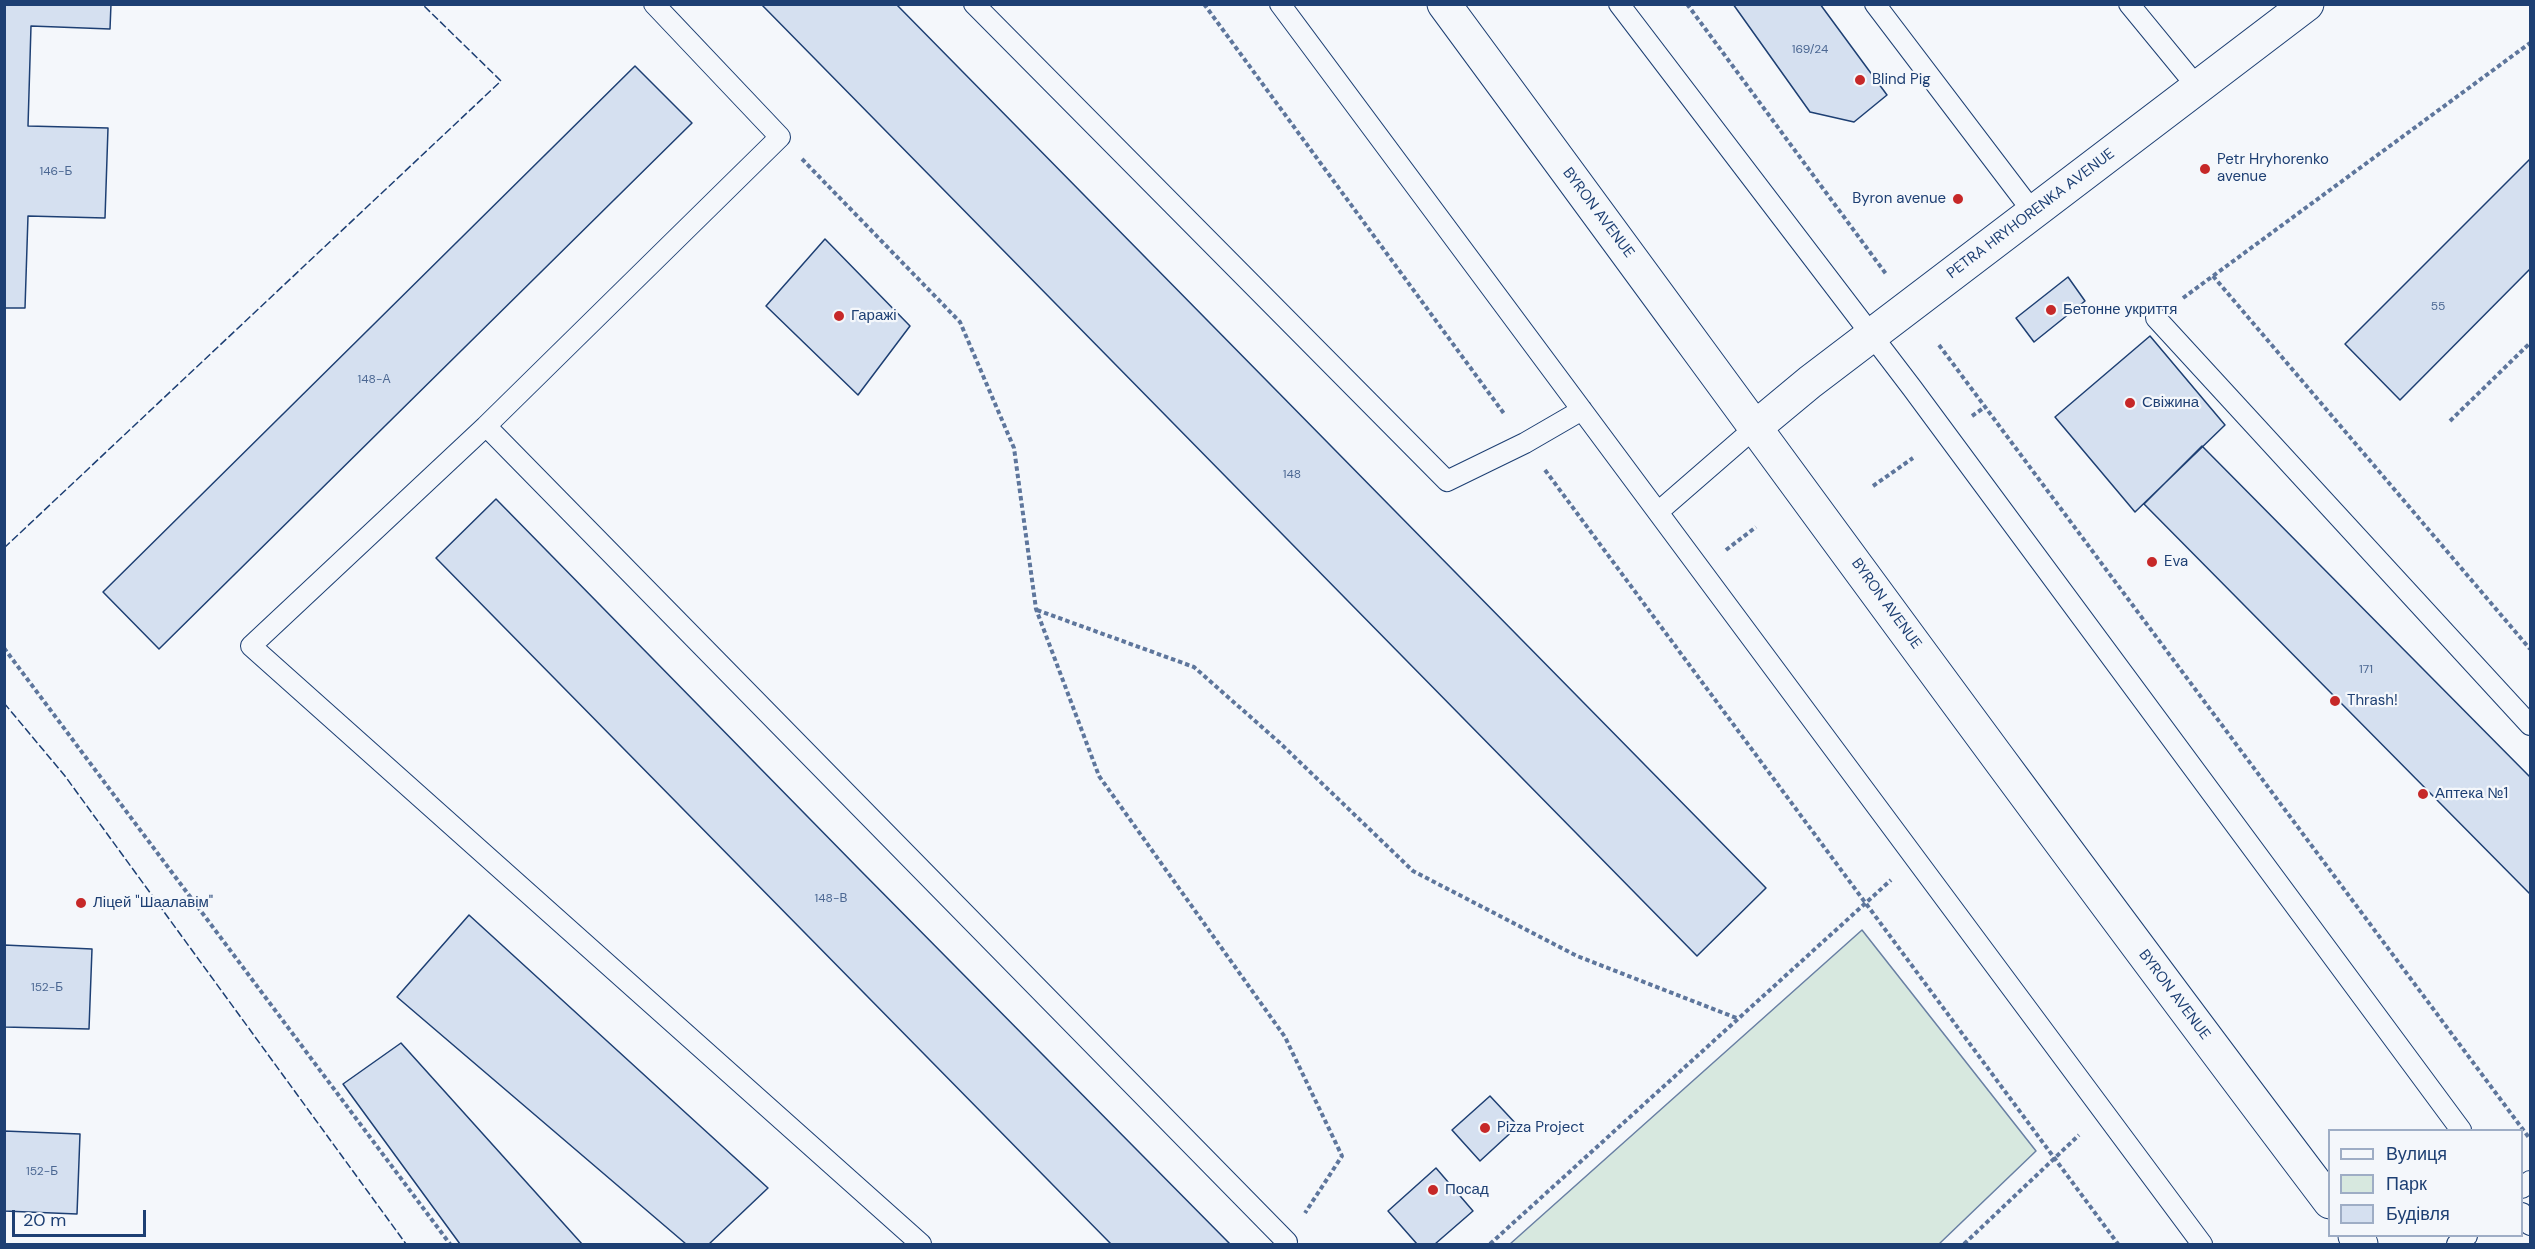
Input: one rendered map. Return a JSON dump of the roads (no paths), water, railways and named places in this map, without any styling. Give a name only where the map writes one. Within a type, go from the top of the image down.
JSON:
[{"type":"main road","name":"BYRON AVENUE","points":[[1444,4],[2152,968],[2328,1199]]},
{"type":"main road","name":"PETRA HRYHORENKA АVENUE","points":[[1756,426],[1871,335],[2307,4]]},
{"type":"lane","points":[[654,4],[780,137],[486,426],[251,646],[921,1245]]},
{"type":"lane","points":[[974,4],[1447,481],[1525,443],[1582,410]]},
{"type":"lane","points":[[1280,4],[2202,1245]]},
{"type":"lane","points":[[1619,4],[1871,335],[2460,1129]]},
{"type":"lane","points":[[1875,4],[2033,212]]},
{"type":"lane","points":[[2129,4],[2198,88]]},
{"type":"lane","points":[[2156,318],[2530,725]]},
{"type":"lane","points":[[486,426],[1287,1242]]},
{"type":"lane","points":[[1658,513],[1756,426]]},
{"type":"place","name":"Blind Pig","points":[[1860,80]]},
{"type":"place","name":"Petr Hryhorenko avenue","points":[[2205,169]]},
{"type":"place","name":"Byron avenue","points":[[1958,199]]},
{"type":"place","name":"Бетонне укриття","points":[[2051,310]]},
{"type":"place","name":"Гаражі","points":[[839,316]]},
{"type":"place","name":"Свіжина","points":[[2130,403]]},
{"type":"place","name":"Eva","points":[[2152,562]]},
{"type":"place","name":"Thrash!","points":[[2335,701]]},
{"type":"place","name":"Аптека №1","points":[[2423,794]]},
{"type":"place","name":"Ліцей \"Шаалавім\"","points":[[81,903]]},
{"type":"place","name":"Pizza Project","points":[[1485,1128]]},
{"type":"place","name":"Посад","points":[[1433,1190]]}]
